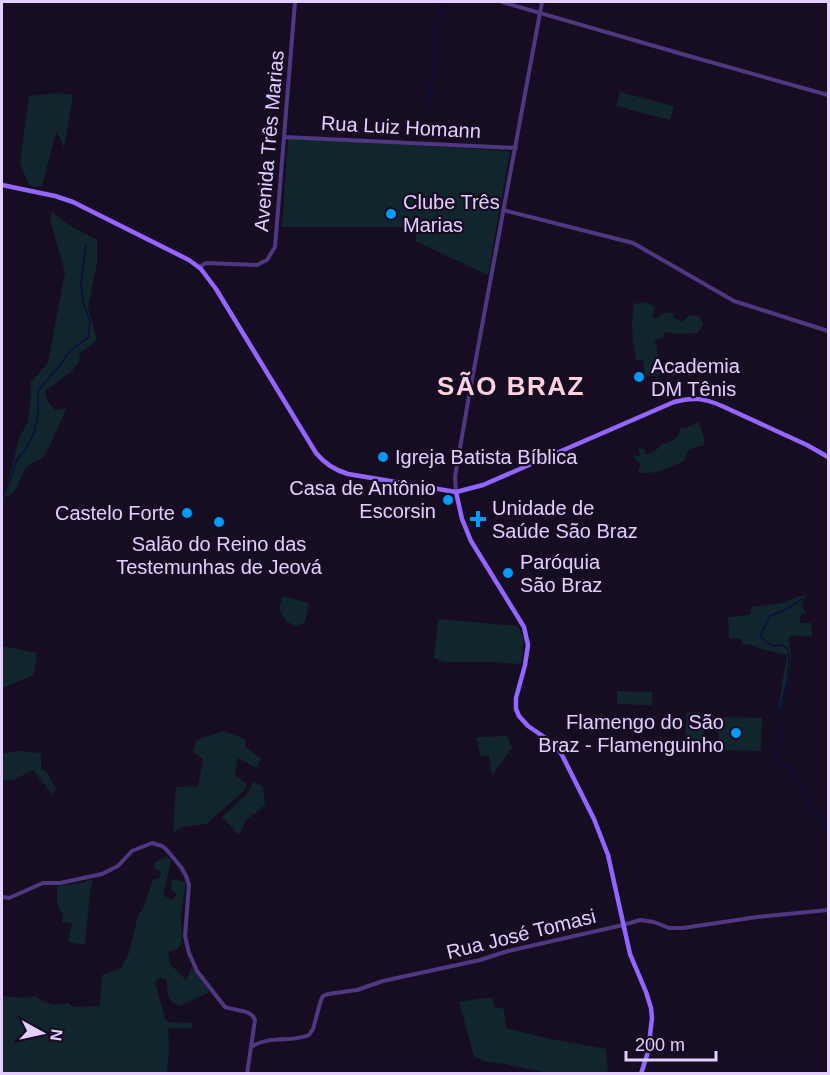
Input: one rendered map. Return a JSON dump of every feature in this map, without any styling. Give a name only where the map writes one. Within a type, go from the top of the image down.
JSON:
[{"type":"main road","points":[[2,185],[55,196],[72,202],[178,254],[200,268],[220,295],[310,445],[324,463],[337,471],[456,492],[483,485],[659,408],[690,399],[710,400],[828,457]]},
{"type":"main road","points":[[456,492],[462,519],[471,541],[524,627],[528,645],[516,698],[519,716],[528,726],[553,743],[562,755],[594,819],[608,855],[630,954],[651,1008],[652,1018],[647,1055],[641,1074]]},
{"type":"street","name":"Avenida Três Marias","points":[[200,268],[205,263],[257,265],[267,260],[272,254],[277,237],[295,2]]},
{"type":"street","points":[[502,2],[828,95]]},
{"type":"street","points":[[456,492],[457,465],[542,2]]},
{"type":"street","name":"Rua Luiz Homann","points":[[284,137],[516,148]]},
{"type":"street","points":[[503,210],[633,243],[734,301],[828,330]]},
{"type":"street","points":[[2,897],[9,898],[43,883],[60,883],[102,874],[118,866],[132,850],[152,843],[162,846],[180,867],[189,885],[185,936],[197,971],[225,1007],[253,1014],[255,1020],[247,1074]]},
{"type":"street","name":"Rua José Tomasi","points":[[252,1047],[269,1040],[309,1035],[313,1029],[321,1000],[328,993],[357,990],[383,981],[480,960],[508,951],[640,920],[683,928],[828,910]]},
{"type":"street","points":[[253,1038],[258,1043]]},
{"type":"shaded area","points":[[620,92],[674,106],[670,120],[616,106]]},
{"type":"shaded area","points":[[57,93],[73,95],[64,148],[56,132],[42,186],[33,187],[29,185],[20,163],[29,96]]},
{"type":"shaded area","name":"Clube Três Marias","points":[[288,138],[510,151],[488,275],[415,241],[416,234],[410,227],[282,227]]},
{"type":"shaded area","points":[[52,211],[67,224],[97,240],[97,263],[88,307],[97,340],[80,353],[79,362],[71,372],[45,391],[48,402],[55,410],[67,408],[44,456],[27,467],[11,494],[2,497],[6,493],[19,438],[28,422],[30,383],[48,363],[65,272],[50,220]]},
{"type":"shaded area","points":[[645,302],[655,307],[652,317],[673,313],[673,317],[682,322],[689,315],[700,316],[703,325],[697,333],[664,332],[663,338],[658,338],[653,343],[656,343],[660,375],[645,377],[643,360],[636,361],[634,346],[640,345],[633,345],[632,321],[634,304]]},
{"type":"shaded area","points":[[699,422],[704,445],[691,449],[684,461],[668,468],[650,473],[638,472],[640,465],[633,455],[640,456],[638,448],[644,449],[646,455],[662,444],[672,441],[679,435],[680,428],[686,428]]},
{"type":"shaded area","points":[[806,595],[802,604],[806,613],[801,614],[800,623],[811,623],[812,637],[792,635],[788,639],[791,656],[789,674],[782,709],[778,709],[787,655],[742,644],[741,639],[729,638],[728,617],[750,615],[752,607],[782,603]]},
{"type":"shaded area","points":[[283,596],[309,603],[305,622],[296,627],[286,621],[279,608]]},
{"type":"shaded area","points":[[438,619],[518,626],[524,639],[521,664],[444,662],[434,658]]},
{"type":"shaded area","points":[[2,646],[37,653],[34,675],[2,688]]},
{"type":"shaded area","points":[[617,691],[652,692],[652,705],[617,704]]},
{"type":"shaded area","points":[[687,712],[705,713],[703,740],[685,739]]},
{"type":"shaded area","points":[[719,717],[762,718],[761,751],[718,750]]},
{"type":"shaded area","points":[[224,731],[245,739],[245,747],[261,759],[256,768],[238,758],[235,776],[247,784],[244,791],[206,824],[183,827],[173,832],[176,787],[198,786],[203,759],[193,752],[196,740]]},
{"type":"shaded area","points":[[507,736],[512,747],[492,776],[489,755],[481,757],[476,737]]},
{"type":"shaded area","points":[[18,751],[41,753],[41,769],[46,771],[56,789],[52,794],[33,770],[13,780],[2,780],[2,754]]},
{"type":"shaded area","points":[[254,781],[263,787],[265,805],[246,820],[239,835],[222,817],[247,794]]},
{"type":"shaded area","points":[[167,856],[171,861],[163,895],[172,900],[177,895],[171,889],[172,879],[186,882],[181,917],[182,942],[177,949],[168,952],[170,964],[186,980],[192,967],[210,992],[179,1006],[168,996],[167,980],[160,978],[155,981],[165,1019],[168,1022],[192,1023],[192,1028],[168,1028],[167,1073],[2,1074],[2,996],[24,998],[35,996],[47,1003],[69,1003],[72,1007],[100,1006],[102,975],[121,968],[129,953],[138,916],[153,880],[159,878],[161,872],[154,868],[155,862]]},
{"type":"shaded area","points":[[93,879],[85,945],[68,942],[72,923],[62,922],[63,915],[57,904],[57,886]]},
{"type":"shaded area","points":[[492,997],[494,1007],[504,1009],[506,1028],[606,1049],[608,1073],[547,1073],[483,1061],[474,1056],[459,1002]]},
{"type":"waterway","points":[[429,109],[436,25],[442,2]]},
{"type":"waterway","points":[[2,496],[10,482],[16,462],[35,431],[38,391],[68,353],[88,338],[90,322],[83,301],[81,283],[86,244]]},
{"type":"waterway","points":[[779,713],[789,656],[787,648],[782,645],[772,646],[760,636],[770,616],[802,599]]},
{"type":"waterway","points":[[781,723],[777,759],[795,772],[811,808],[823,820],[828,835]]},
{"type":"place","name":"Clube Três Marias","points":[[391,214]]},
{"type":"place","name":"Academia DM Tênis","points":[[639,377]]},
{"type":"place","name":"Igreja Batista Bíblica","points":[[383,457]]},
{"type":"place","name":"Casa de Antônio Escorsin","points":[[448,500]]},
{"type":"place","name":"Castelo Forte","points":[[187,513]]},
{"type":"place","name":"Unidade de Saúde São Braz","points":[[478,519]]},
{"type":"place","name":"Salão do Reino das Testemunhas de Jeová","points":[[219,522]]},
{"type":"place","name":"Paróquia São Braz","points":[[508,573]]},
{"type":"place","name":"Flamengo do São Braz - Flamenguinho","points":[[736,733]]},
{"type":"district","name":"SÃO BRAZ","points":[[511,386]]}]
